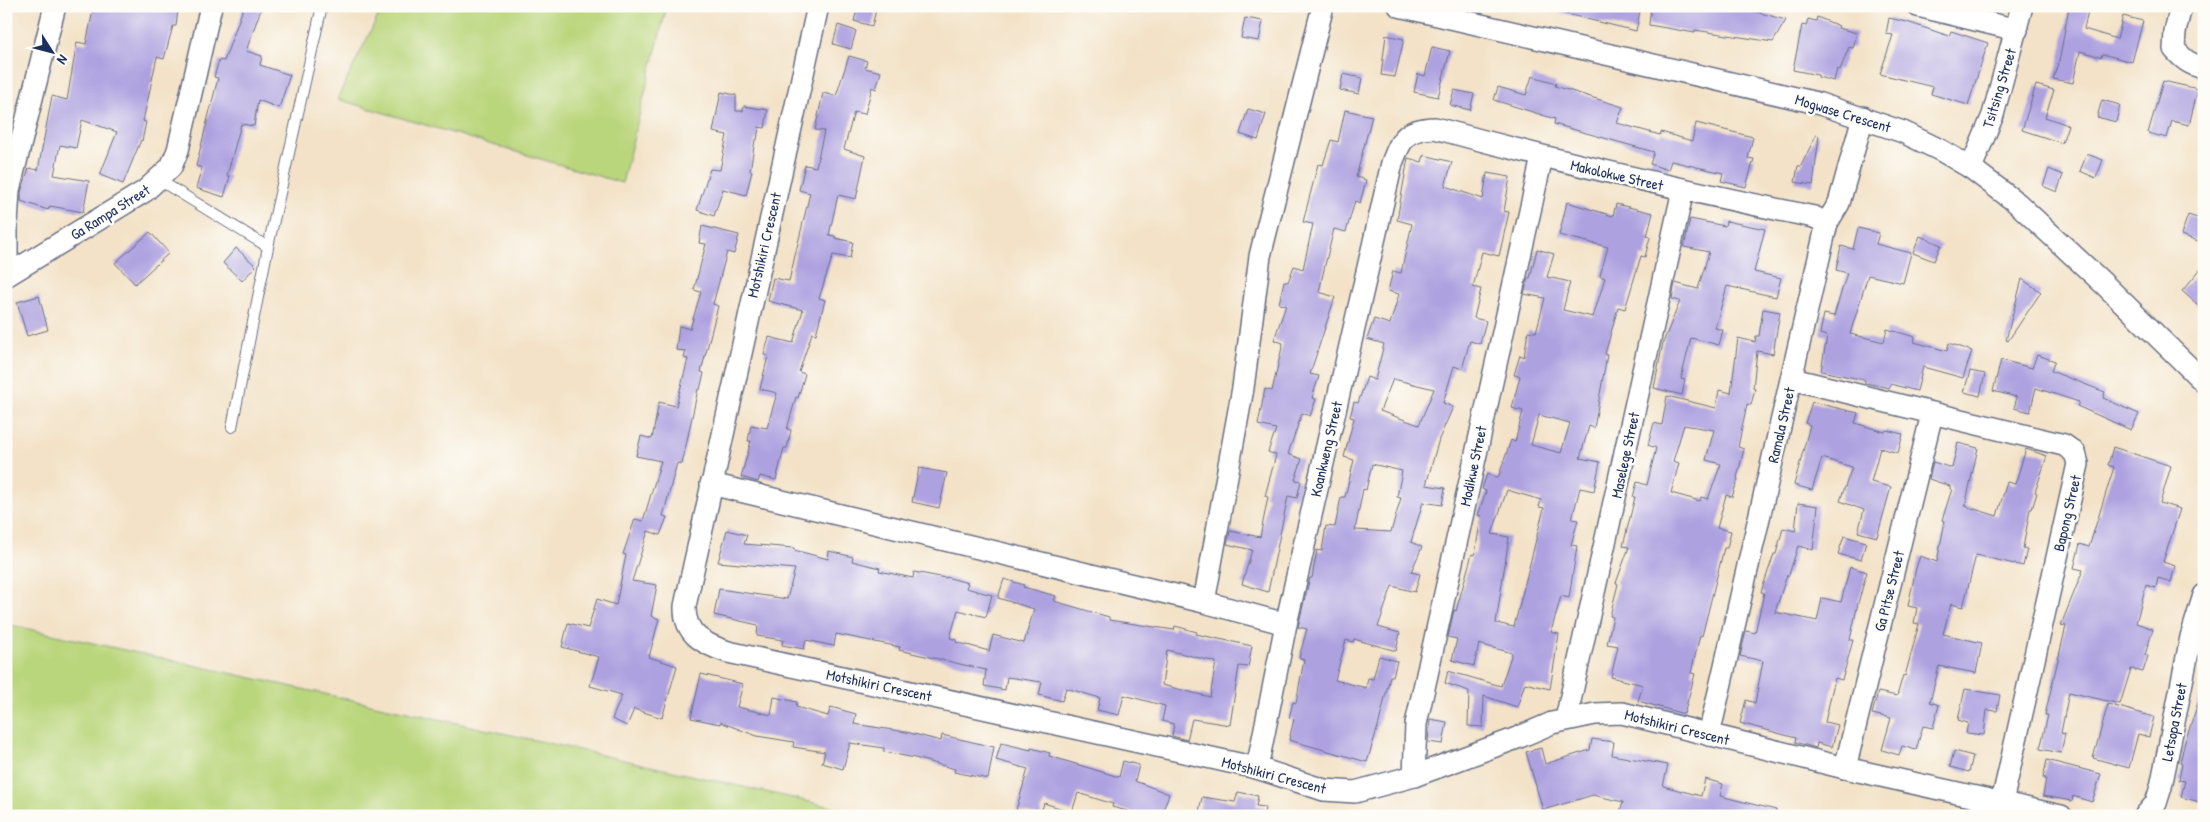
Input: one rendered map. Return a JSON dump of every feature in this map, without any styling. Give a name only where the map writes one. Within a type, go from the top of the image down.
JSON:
[{"type":"street","points":[[7,276],[9,190],[55,6]]},
{"type":"street","name":"Ga Rampa Street","points":[[7,276],[145,191],[171,167],[178,150],[210,6]]},
{"type":"street","name":"Motshikiri Crescent","points":[[818,6],[685,606],[685,618],[691,631],[708,645],[728,652],[1257,768],[1324,790],[1355,792],[1414,776],[1566,719],[1595,714],[1622,713],[1845,768],[2061,816]]},
{"type":"street","points":[[1204,602],[1243,388],[1260,256],[1322,6]]},
{"type":"street","name":"Mogwase Crescent","points":[[1399,6],[1817,103],[1863,117],[1902,132],[1942,151],[1971,168],[2017,203],[2204,382]]},
{"type":"street","points":[[1918,6],[2017,30]]},
{"type":"street","name":"Tsitsing Street","points":[[1971,168],[1992,115],[2017,30],[2022,6]]},
{"type":"street","points":[[2181,6],[2175,32],[2174,49],[2194,66],[2204,68]]},
{"type":"street","name":"Ramala Street","points":[[1709,735],[1827,224],[1839,203],[1863,117]]},
{"type":"street","name":"Makolokwe Street","points":[[1407,134],[1419,129],[1435,128],[1542,157],[1683,190],[1814,217],[1827,224]]},
{"type":"street","name":"Koankweng Street","points":[[1257,768],[1286,624],[1392,163],[1398,147],[1407,134]]},
{"type":"street","name":"Modikwe Street","points":[[1414,776],[1416,724],[1542,157]]},
{"type":"street","name":"Maselege Street","points":[[1566,719],[1683,190]]},
{"type":"street","name":"Bapong Street","points":[[1792,379],[2064,445],[2075,453],[2078,464],[2002,802]]},
{"type":"street","name":"Ga Pitse Street","points":[[1845,768],[1932,414]]},
{"type":"street","points":[[711,484],[1204,602],[1286,624]]},
{"type":"street","name":"Letsopa Street","points":[[2145,816],[2156,803],[2161,787],[2191,637],[2204,595]]},
{"type":"lane","points":[[232,427],[268,247],[322,6]]},
{"type":"lane","points":[[159,180],[268,247]]},
{"type":"green space","points":[[383,6],[667,6],[622,183],[337,99]]},
{"type":"green space","points":[[6,624],[557,745],[872,816],[6,816]]},
{"type":"building","points":[[94,6],[145,6],[178,10],[176,26],[173,26],[164,59],[157,57],[143,121],[146,122],[142,141],[123,184],[100,175],[117,132],[82,120],[76,148],[60,145],[54,175],[89,181],[83,212],[50,206],[48,210],[21,201],[21,192],[29,168],[38,170],[52,96],[67,100],[77,42],[86,44]]},
{"type":"building","points":[[244,6],[261,9],[246,51],[262,56],[260,65],[290,75],[279,108],[258,100],[254,126],[241,124],[227,176],[230,176],[224,197],[196,188],[202,168],[196,166],[218,78],[214,77],[219,60],[224,61]]},
{"type":"building","points":[[858,6],[877,6],[872,26],[854,21]]},
{"type":"building","points":[[1559,6],[1625,6],[1640,11],[1636,31],[1558,12]]},
{"type":"building","points":[[1651,6],[1754,6],[1753,11],[1786,20],[1773,42],[1695,30],[1695,33],[1649,25]]},
{"type":"building","points":[[2069,6],[2089,6],[2084,29],[2117,39],[2123,16],[2143,21],[2132,62],[2102,54],[2101,57],[2080,51],[2073,83],[2053,79],[2060,57]]},
{"type":"building","points":[[1817,17],[1839,26],[1838,28],[1857,33],[1853,48],[1849,47],[1840,70],[1837,69],[1834,81],[1818,77],[1818,75],[1793,70],[1802,25],[1806,26],[1808,19],[1816,21]]},
{"type":"building","points":[[1245,18],[1263,21],[1259,41],[1241,38]]},
{"type":"building","points":[[1889,18],[1949,36],[1951,31],[1988,43],[1968,105],[1931,94],[1933,87],[1880,74],[1893,35],[1886,34]]},
{"type":"building","points":[[838,25],[856,31],[851,49],[833,44]]},
{"type":"building","points":[[1386,35],[1404,39],[1395,77],[1381,75]]},
{"type":"building","points":[[1432,47],[1450,51],[1438,97],[1414,92],[1418,74],[1425,76]]},
{"type":"building","points":[[849,56],[867,61],[865,68],[881,72],[876,89],[872,87],[865,114],[854,112],[844,149],[865,156],[856,199],[838,195],[829,235],[853,242],[850,258],[833,255],[819,298],[825,300],[816,334],[812,333],[799,372],[805,374],[787,429],[791,430],[787,448],[784,448],[776,480],[760,476],[758,482],[741,477],[751,441],[748,441],[751,425],[767,428],[777,393],[760,389],[768,356],[764,355],[769,337],[793,343],[803,310],[768,301],[773,278],[789,281],[810,193],[799,190],[805,165],[816,167],[824,131],[815,130],[823,93],[836,96]]},
{"type":"building","points":[[1343,74],[1362,78],[1359,94],[1340,90]]},
{"type":"building","points":[[1532,76],[1556,83],[1555,86],[1623,107],[1617,123],[1660,135],[1661,132],[1692,141],[1696,123],[1753,137],[1748,158],[1754,159],[1746,187],[1721,181],[1723,173],[1671,161],[1668,170],[1650,164],[1654,152],[1554,124],[1555,119],[1494,100],[1498,87],[1526,95]]},
{"type":"building","points":[[2163,81],[2198,89],[2189,125],[2172,121],[2167,138],[2148,133]]},
{"type":"building","points":[[2036,85],[2054,90],[2045,117],[2068,125],[2062,143],[2022,130]]},
{"type":"building","points":[[1454,90],[1474,94],[1470,110],[1450,105]]},
{"type":"building","points":[[721,92],[736,95],[736,111],[743,111],[744,106],[768,110],[765,128],[759,127],[757,140],[755,140],[750,171],[752,171],[746,195],[723,189],[714,216],[697,210],[710,169],[720,170],[727,135],[713,132]]},
{"type":"building","points":[[2102,100],[2120,105],[2116,122],[2097,117]]},
{"type":"building","points":[[1248,109],[1266,114],[1258,140],[1240,134]]},
{"type":"building","points":[[1345,110],[1372,116],[1356,177],[1366,180],[1360,203],[1355,201],[1346,232],[1334,229],[1325,265],[1319,292],[1335,297],[1310,374],[1319,376],[1312,398],[1316,399],[1310,416],[1302,413],[1288,454],[1302,459],[1295,480],[1301,481],[1297,498],[1288,496],[1268,592],[1242,584],[1252,550],[1227,544],[1230,531],[1260,537],[1268,497],[1265,496],[1276,455],[1268,452],[1276,429],[1258,425],[1265,389],[1272,391],[1283,343],[1274,340],[1286,305],[1279,304],[1284,281],[1288,282],[1294,266],[1303,269],[1313,224],[1303,222],[1318,164],[1323,165],[1331,140],[1338,142]]},
{"type":"building","points":[[1816,135],[1819,136],[1813,185],[1795,182],[1798,166],[1801,166]]},
{"type":"building","points":[[2087,154],[2103,160],[2096,178],[2080,171]]},
{"type":"building","points":[[1424,155],[1452,162],[1445,186],[1483,199],[1487,173],[1510,177],[1504,211],[1509,212],[1499,256],[1482,252],[1473,287],[1481,289],[1474,318],[1486,321],[1480,344],[1470,341],[1462,369],[1454,366],[1443,403],[1453,407],[1439,439],[1426,485],[1445,488],[1442,505],[1423,502],[1411,542],[1422,547],[1411,572],[1420,574],[1415,592],[1392,586],[1378,627],[1400,633],[1396,651],[1354,639],[1353,642],[1346,640],[1335,680],[1366,688],[1368,678],[1373,679],[1379,656],[1397,661],[1393,676],[1390,676],[1379,723],[1367,762],[1289,740],[1294,719],[1289,718],[1293,702],[1296,703],[1304,660],[1299,658],[1307,629],[1298,627],[1304,601],[1310,578],[1312,578],[1317,550],[1322,551],[1326,526],[1335,527],[1341,497],[1345,497],[1354,460],[1344,457],[1354,418],[1350,417],[1354,402],[1358,403],[1367,377],[1375,380],[1384,344],[1367,339],[1374,319],[1390,324],[1399,294],[1388,291],[1393,271],[1401,273],[1412,224],[1397,220],[1408,158],[1422,162]],"holes":[[[1393,379],[1434,389],[1419,425],[1380,411]],[[1372,464],[1402,471],[1397,497],[1401,498],[1391,532],[1355,530],[1363,489],[1366,490]]]},
{"type":"building","points":[[2049,169],[2063,175],[2057,192],[2043,186]]},
{"type":"building","points":[[1567,202],[1613,216],[1616,204],[1653,213],[1647,236],[1650,237],[1645,257],[1641,256],[1625,309],[1618,307],[1605,354],[1607,355],[1594,428],[1589,426],[1580,458],[1600,462],[1594,491],[1580,488],[1572,519],[1578,520],[1571,545],[1577,546],[1569,598],[1561,596],[1551,632],[1559,634],[1550,689],[1525,683],[1517,707],[1484,696],[1483,727],[1468,726],[1469,691],[1445,683],[1448,671],[1501,686],[1512,653],[1479,644],[1474,666],[1452,660],[1457,639],[1448,637],[1454,610],[1456,611],[1472,554],[1475,555],[1481,516],[1478,515],[1486,491],[1482,489],[1487,474],[1498,478],[1511,440],[1515,442],[1523,411],[1512,408],[1520,376],[1514,375],[1520,355],[1524,357],[1528,331],[1536,332],[1545,298],[1524,294],[1537,249],[1554,254],[1547,277],[1570,282],[1563,310],[1593,317],[1605,278],[1600,276],[1608,247],[1559,235]],"holes":[[[1539,415],[1570,423],[1561,453],[1531,445]],[[1507,490],[1541,500],[1539,507],[1544,508],[1514,627],[1496,623],[1509,537],[1492,534]]]},
{"type":"building","points":[[2188,215],[2204,220],[2204,243],[2181,235]]},
{"type":"building","points":[[1690,219],[1725,226],[1726,221],[1765,229],[1754,272],[1781,278],[1776,297],[1727,286],[1715,328],[1723,330],[1719,345],[1691,338],[1681,379],[1685,380],[1682,395],[1654,388],[1663,343],[1680,301],[1672,299],[1675,283],[1698,289],[1709,252],[1684,247]]},
{"type":"building","points":[[702,226],[739,235],[734,254],[727,252],[713,304],[718,306],[701,372],[704,373],[700,389],[698,389],[682,464],[677,463],[663,516],[667,517],[660,535],[648,531],[632,581],[657,585],[651,616],[659,619],[649,657],[677,666],[662,718],[634,709],[627,726],[612,719],[622,695],[590,686],[599,657],[562,647],[568,623],[588,628],[597,599],[616,605],[626,555],[623,554],[635,519],[643,521],[661,461],[636,456],[641,436],[652,439],[659,402],[676,406],[688,359],[684,358],[686,351],[676,350],[679,326],[690,329],[701,292],[694,290],[706,244],[699,243]]},
{"type":"building","points":[[1858,228],[1879,233],[1876,244],[1911,253],[1903,283],[1868,275],[1850,334],[1884,342],[1887,329],[1915,337],[1914,342],[1947,351],[1949,343],[1972,351],[1963,378],[1923,367],[1917,391],[1890,384],[1889,388],[1865,383],[1865,380],[1821,371],[1827,336],[1820,334],[1824,314],[1834,316],[1847,273],[1836,270],[1841,246],[1853,249]]},
{"type":"building","points":[[150,232],[169,253],[135,284],[115,263]]},
{"type":"building","points":[[1920,236],[1941,245],[1934,261],[1913,253]]},
{"type":"building","points":[[236,248],[256,266],[242,281],[223,263]]},
{"type":"building","points":[[2204,265],[2204,310],[2182,291]]},
{"type":"building","points":[[2022,279],[2041,292],[2008,341],[2006,340]]},
{"type":"building","points":[[39,296],[48,330],[27,336],[17,302]]},
{"type":"building","points":[[1763,309],[1780,312],[1773,354],[1757,351],[1753,388],[1755,389],[1751,405],[1747,404],[1738,447],[1744,449],[1738,479],[1732,497],[1726,495],[1717,528],[1731,531],[1727,548],[1724,548],[1702,636],[1700,635],[1691,673],[1695,674],[1684,714],[1638,701],[1643,685],[1611,677],[1618,646],[1607,644],[1613,617],[1610,616],[1618,584],[1616,583],[1629,547],[1623,546],[1637,482],[1647,485],[1656,448],[1648,445],[1654,423],[1662,425],[1667,396],[1716,408],[1719,390],[1731,393],[1738,338],[1755,342],[1756,336],[1759,336]],"holes":[[[1684,425],[1714,430],[1706,460],[1721,464],[1708,499],[1701,497],[1700,501],[1671,493],[1679,463],[1673,461]]]},
{"type":"building","points":[[2037,355],[2055,361],[2051,371],[2105,392],[2103,398],[2139,414],[2131,430],[2077,406],[2079,402],[2036,388],[2030,412],[2014,408],[2017,397],[1993,391],[2001,360],[2032,368]]},
{"type":"building","points":[[1970,371],[1985,374],[1980,396],[1964,392]]},
{"type":"building","points":[[1812,402],[1858,413],[1855,423],[1885,432],[1886,430],[1903,434],[1898,453],[1880,448],[1871,482],[1891,487],[1877,537],[1858,532],[1864,510],[1840,501],[1852,467],[1822,458],[1812,490],[1794,485],[1810,425],[1805,423]]},
{"type":"building","points":[[1958,443],[1978,448],[1965,506],[1997,516],[2007,482],[2015,484],[2026,449],[2047,456],[2035,492],[2037,493],[2032,509],[2030,509],[2023,548],[2027,549],[2023,566],[1976,555],[1963,607],[1951,604],[1943,634],[1982,643],[1976,673],[1939,666],[1930,702],[1939,705],[1933,728],[1923,726],[1916,750],[1902,746],[1899,755],[1882,750],[1891,718],[1872,714],[1878,692],[1897,696],[1903,675],[1905,676],[1919,624],[1914,623],[1917,608],[1908,606],[1916,568],[1920,556],[1937,562],[1945,521],[1942,520],[1952,489],[1950,489],[1950,486],[1929,479],[1933,462],[1952,468]]},
{"type":"building","points":[[2113,447],[2171,466],[2160,503],[2180,509],[2163,562],[2175,566],[2171,582],[2158,578],[2156,588],[2146,585],[2136,623],[2153,629],[2145,655],[2148,656],[2143,672],[2131,669],[2120,704],[2069,692],[2061,733],[2065,734],[2061,753],[2040,749],[2048,715],[2045,715],[2066,626],[2061,625],[2083,570],[2074,568],[2080,544],[2089,547],[2114,467],[2108,465]]},
{"type":"building","points":[[919,468],[947,473],[939,508],[912,502]]},
{"type":"building","points":[[1798,503],[1818,506],[1813,550],[1799,546],[1797,549],[1775,612],[1817,621],[1822,598],[1841,602],[1850,567],[1867,572],[1858,603],[1850,640],[1853,640],[1842,680],[1835,678],[1825,722],[1838,725],[1832,747],[1817,743],[1816,748],[1795,742],[1796,738],[1740,723],[1746,700],[1755,703],[1763,661],[1740,656],[1746,631],[1755,633],[1764,593],[1761,592],[1774,554],[1776,554],[1783,528],[1795,531]]},
{"type":"building","points":[[727,530],[747,535],[744,544],[794,548],[794,550],[828,559],[829,551],[853,557],[852,561],[880,568],[879,571],[913,578],[914,572],[968,583],[966,588],[992,595],[986,617],[958,610],[950,638],[956,640],[956,642],[989,651],[993,635],[1024,643],[1034,609],[998,598],[1004,579],[1024,585],[1023,587],[1056,596],[1054,601],[1109,617],[1109,620],[1174,630],[1175,626],[1197,632],[1196,634],[1252,646],[1248,667],[1239,666],[1230,725],[1192,719],[1187,740],[1172,736],[1174,724],[1162,721],[1165,706],[1124,695],[1119,715],[1097,710],[1100,698],[1066,688],[1062,701],[1039,695],[1042,682],[1007,677],[1005,690],[984,686],[986,670],[899,650],[900,647],[836,634],[834,646],[806,640],[804,649],[782,645],[783,640],[757,636],[758,625],[714,615],[719,589],[787,599],[795,569],[718,562]],"holes":[[[1167,650],[1216,662],[1210,697],[1162,685]]]},
{"type":"building","points":[[1844,536],[1866,542],[1861,560],[1838,554]]},
{"type":"building","points":[[701,674],[743,684],[737,707],[771,715],[774,697],[797,702],[796,707],[828,716],[831,707],[856,714],[854,724],[906,732],[941,741],[942,735],[994,747],[988,779],[954,772],[955,769],[915,758],[884,752],[884,748],[850,743],[843,769],[822,763],[825,752],[793,747],[794,742],[757,736],[720,722],[720,724],[691,718]]},
{"type":"building","points":[[1965,689],[2000,695],[1997,711],[1987,710],[1984,735],[1966,733],[1968,723],[1958,720]]},
{"type":"building","points":[[2200,697],[2204,698],[2204,803],[2181,797],[2185,781],[2179,780],[2184,745]]},
{"type":"building","points":[[2108,704],[2154,717],[2149,737],[2138,734],[2129,768],[2093,758]]},
{"type":"building","points":[[1430,719],[1447,722],[1443,744],[1428,742]]},
{"type":"building","points":[[1592,739],[1614,742],[1612,755],[1668,765],[1663,786],[1701,796],[1705,779],[1723,784],[1720,796],[1776,810],[1775,816],[1619,816],[1623,802],[1593,795],[1543,810],[1526,752],[1541,748],[1545,764],[1590,750]]},
{"type":"building","points":[[1001,743],[1050,753],[1049,756],[1119,777],[1123,761],[1139,765],[1135,781],[1169,794],[1161,816],[1146,816],[1112,807],[1113,804],[1078,793],[1072,812],[1044,803],[1040,816],[1016,810],[1028,769],[996,760]]},
{"type":"building","points":[[1954,751],[1973,756],[1969,772],[1950,767]]},
{"type":"building","points":[[2047,760],[2101,774],[2092,802],[2073,796],[2072,801],[2043,796],[2046,778],[2043,778]]},
{"type":"building","points":[[1238,792],[1258,796],[1256,806],[1265,807],[1264,816],[1198,816],[1202,797],[1235,802]]}]
